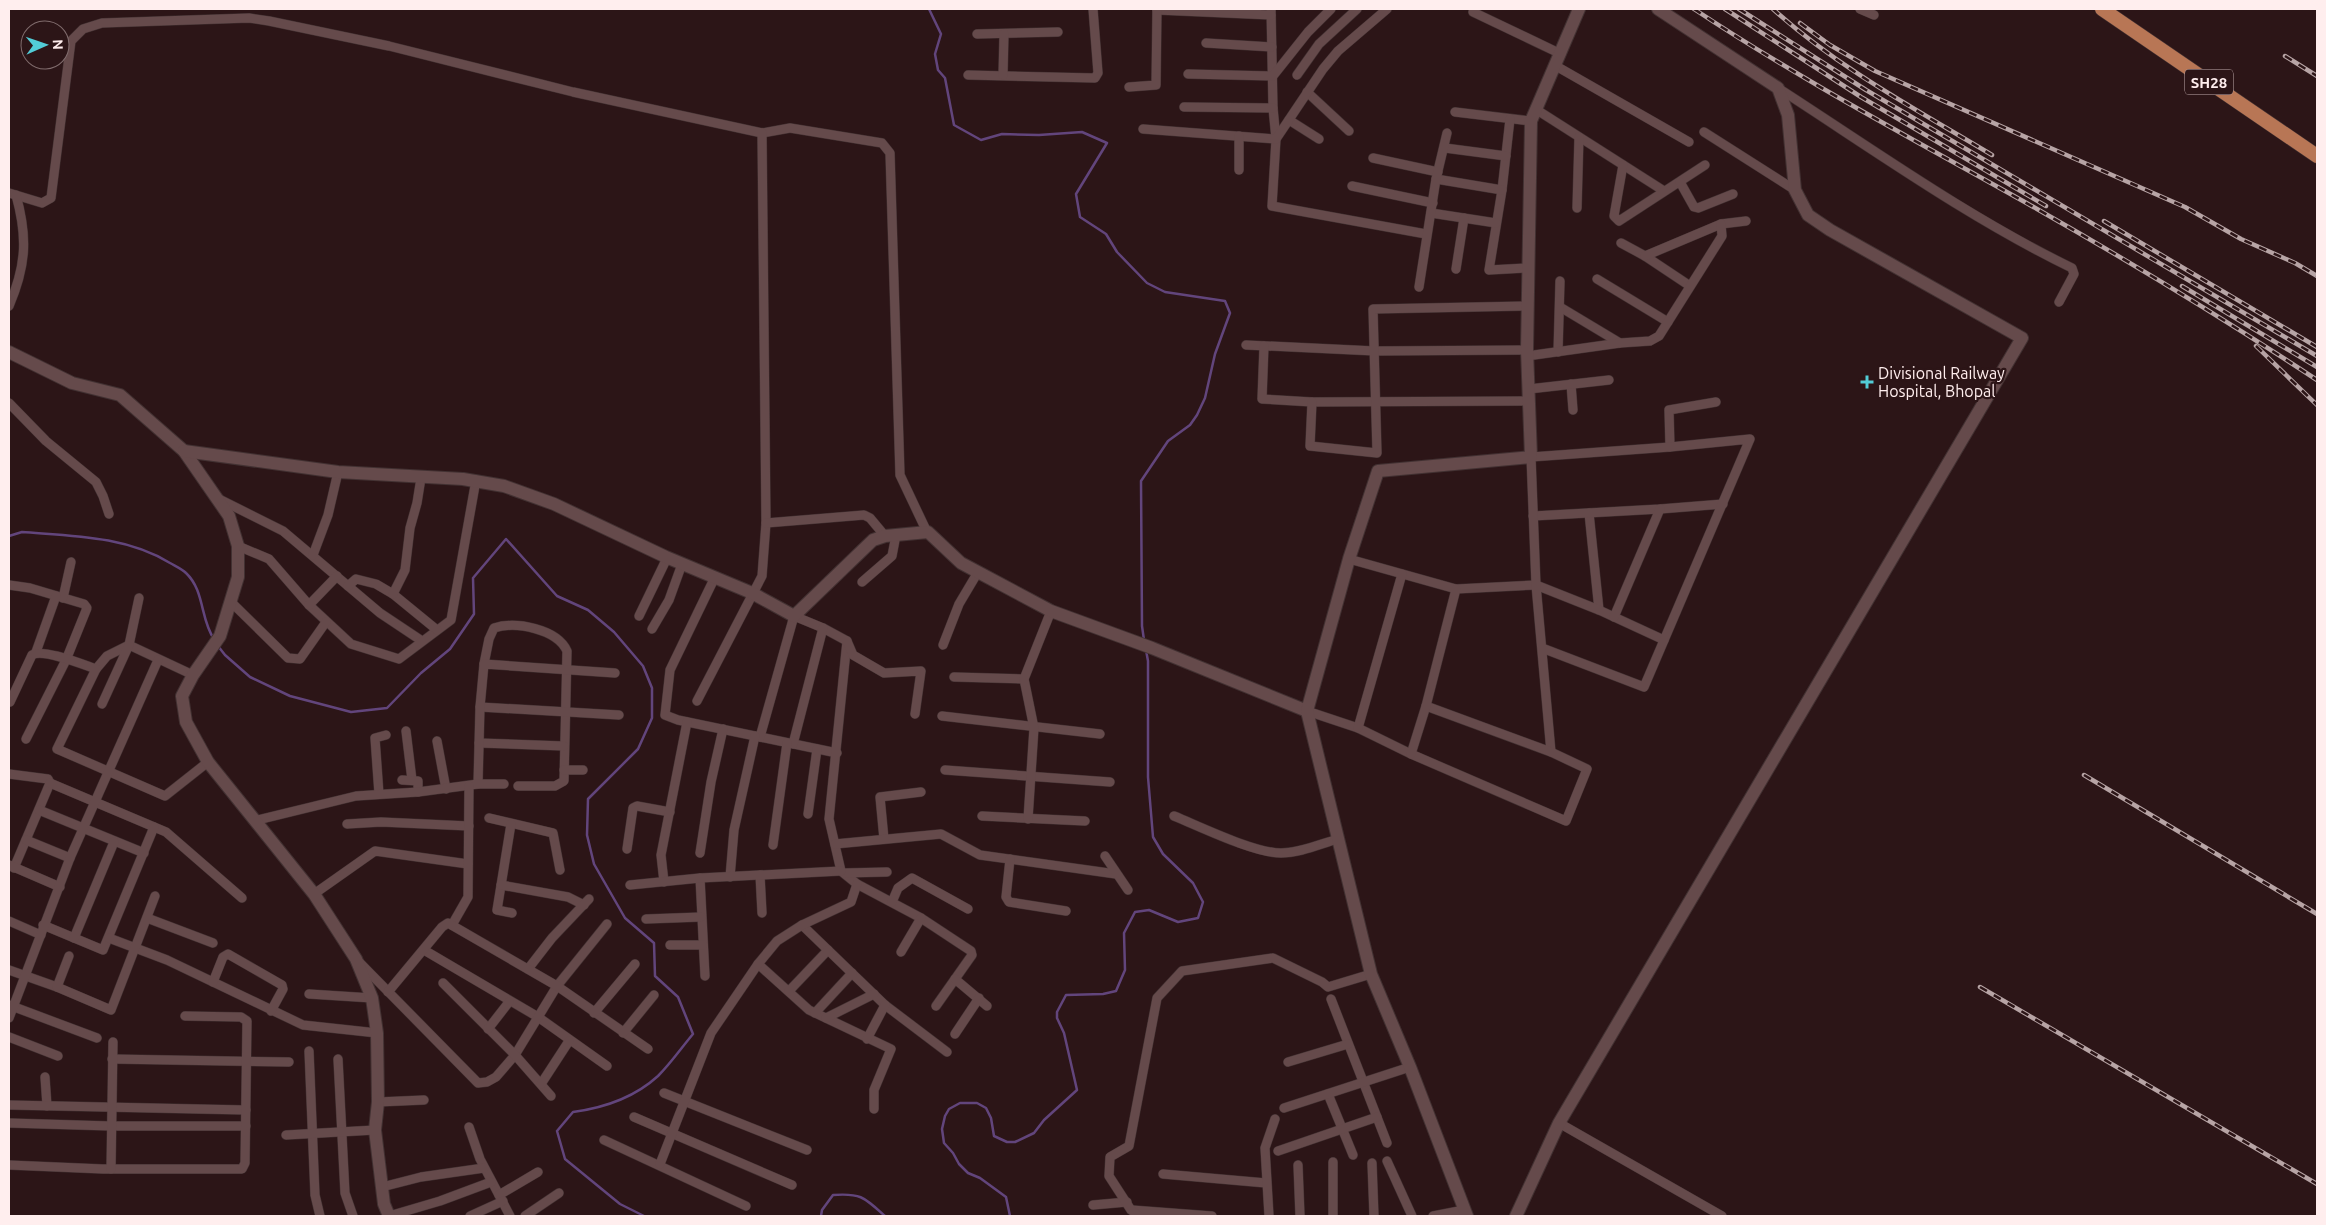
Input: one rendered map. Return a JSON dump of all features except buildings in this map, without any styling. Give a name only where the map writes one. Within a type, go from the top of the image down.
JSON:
[{"type":"main road","name":"SH28","points":[[2102,9],[2317,156]]},
{"type":"street","points":[[968,75],[1095,78],[1098,73],[1093,9]]},
{"type":"street","points":[[1273,76],[1308,32],[1331,9]]},
{"type":"street","points":[[1297,74],[1319,44],[1357,9]]},
{"type":"street","points":[[1276,139],[1323,69],[1338,51],[1387,9]]},
{"type":"street","points":[[1551,752],[1536,585],[1527,353],[1528,268],[1534,116],[1580,9]]},
{"type":"street","points":[[1658,9],[1926,184],[2038,252],[2072,268],[2074,274],[2059,302]]},
{"type":"street","points":[[1860,9],[1874,16]]},
{"type":"street","points":[[1129,86],[1156,85],[1156,10],[1271,12],[1273,108],[1276,139],[1272,206],[1426,234]]},
{"type":"street","points":[[1473,12],[1558,60],[1689,142]]},
{"type":"street","points":[[12,194],[42,203],[51,198],[71,42],[83,29],[102,23],[233,18],[262,20],[389,46],[573,92],[762,133],[790,128],[882,143],[890,153],[900,475],[927,532],[962,563],[1051,611],[1152,648],[1307,711],[1358,728],[1411,754],[1566,821],[1587,769],[1551,752],[1426,706]]},
{"type":"street","points":[[977,34],[1058,32]]},
{"type":"street","points":[[1003,76],[1004,34]]},
{"type":"street","points":[[1206,43],[1272,47]]},
{"type":"street","points":[[1188,74],[1273,76]]},
{"type":"street","points":[[1516,1216],[1559,1123],[2022,338],[1830,230],[1808,215],[1795,190],[1788,115],[1778,88]]},
{"type":"street","points":[[1307,92],[1349,130]]},
{"type":"street","points":[[1184,107],[1273,108]]},
{"type":"street","points":[[1455,112],[1510,119],[1534,116],[1579,137],[1664,191]]},
{"type":"street","points":[[1510,119],[1502,190],[1489,270],[1528,268]]},
{"type":"street","points":[[1289,120],[1319,138]]},
{"type":"street","points":[[1143,129],[1276,139]]},
{"type":"street","points":[[1704,132],[1795,190]]},
{"type":"street","points":[[697,701],[762,576],[766,523],[762,133]]},
{"type":"street","points":[[1419,287],[1426,234],[1447,133]]},
{"type":"street","points":[[1239,136],[1239,170]]},
{"type":"street","points":[[1576,208],[1579,137]]},
{"type":"street","points":[[1445,148],[1506,156]]},
{"type":"street","points":[[1373,158],[1437,176],[1502,190]]},
{"type":"street","points":[[1623,165],[1614,216],[1616,220],[1622,220],[1705,165]]},
{"type":"street","points":[[1680,182],[1694,207],[1698,208],[1733,194]]},
{"type":"street","points":[[1352,186],[1433,203]]},
{"type":"street","points":[[9,306],[23,261],[25,238],[12,194]]},
{"type":"street","points":[[1431,213],[1496,223]]},
{"type":"street","points":[[1456,269],[1464,218]]},
{"type":"street","points":[[1645,256],[1721,224],[1746,221]]},
{"type":"street","points":[[1246,346],[1375,351],[1527,353],[1558,352],[1620,343],[1650,341],[1659,336],[1722,236],[1721,224]]},
{"type":"street","points":[[1621,243],[1645,256],[1690,286]]},
{"type":"street","points":[[1598,279],[1668,322]]},
{"type":"street","points":[[1558,352],[1560,281]]},
{"type":"street","points":[[1312,402],[1310,446],[1377,452],[1373,308],[1528,306]]},
{"type":"street","points":[[1560,307],[1620,343]]},
{"type":"street","points":[[1264,346],[1262,399],[1312,402],[1376,402],[1529,395],[1571,384],[1609,380]]},
{"type":"street","points":[[9,352],[72,383],[120,395],[184,451],[229,516],[238,546],[238,577],[220,636],[193,674],[182,696],[186,722],[208,762],[314,894],[356,959],[372,998],[377,1033],[378,1102],[375,1130],[384,1204],[389,1216],[440,1201],[491,1182]]},
{"type":"street","points":[[1571,384],[1573,410]]},
{"type":"street","points":[[1670,447],[1669,410],[1716,402]]},
{"type":"street","points":[[9,403],[46,441],[96,482],[103,496],[108,514]]},
{"type":"street","points":[[1433,1216],[1465,1213],[1410,1067],[1371,974],[1307,711],[1349,559],[1378,471],[1750,439],[1644,687],[1542,648]]},
{"type":"street","points":[[184,451],[338,472],[476,480],[504,486],[554,504],[667,558],[752,593],[794,616],[823,628],[847,641],[853,655],[884,673],[920,670],[915,714]]},
{"type":"street","points":[[313,555],[328,514],[338,472]]},
{"type":"street","points":[[393,594],[405,570],[410,528],[421,478]]},
{"type":"street","points":[[238,546],[269,560],[309,605],[352,644],[399,659],[451,620],[476,480]]},
{"type":"street","points":[[216,498],[283,531],[380,613],[422,642]]},
{"type":"street","points":[[1533,516],[1660,510],[1723,504]]},
{"type":"street","points":[[1614,617],[1660,510]]},
{"type":"street","points":[[1589,513],[1599,610]]},
{"type":"street","points":[[766,523],[864,515],[870,518],[891,536],[892,556],[862,582]]},
{"type":"street","points":[[730,877],[734,830],[758,737],[794,616],[864,546],[873,540],[927,532]]},
{"type":"street","points":[[639,616],[667,558]]},
{"type":"street","points":[[1349,559],[1456,589],[1536,585],[1599,610],[1664,640]]},
{"type":"street","points":[[10,702],[32,654],[36,652],[60,597],[71,562]]},
{"type":"street","points":[[652,629],[668,600],[682,564]]},
{"type":"street","points":[[943,645],[960,604],[978,572]]},
{"type":"street","points":[[1358,728],[1402,574]]},
{"type":"street","points":[[309,605],[337,576]]},
{"type":"street","points":[[715,577],[668,676],[665,715],[687,722],[837,753]]},
{"type":"street","points":[[348,586],[354,580],[376,584],[393,594],[437,630]]},
{"type":"street","points":[[9,585],[30,588],[84,604],[87,608],[66,660],[26,739]]},
{"type":"street","points":[[1411,754],[1426,706],[1456,589]]},
{"type":"street","points":[[102,704],[129,646],[139,598]]},
{"type":"street","points":[[230,601],[288,658],[300,659],[326,622]]},
{"type":"street","points":[[1028,819],[1034,728],[1024,679],[1051,611]]},
{"type":"street","points":[[452,925],[468,897],[468,826],[479,743],[484,664],[489,639],[494,628],[503,625],[545,630],[563,641],[567,651],[565,670],[564,781],[560,784],[518,786]]},
{"type":"street","points":[[773,845],[790,744],[823,628]]},
{"type":"street","points":[[847,641],[829,819],[835,844],[842,872],[857,884],[921,918],[971,951],[972,955],[936,1006]]},
{"type":"street","points":[[193,674],[129,646],[106,656],[96,669],[55,754],[107,771],[165,796],[208,762]]},
{"type":"street","points":[[36,652],[96,669]]},
{"type":"street","points":[[9,1018],[11,1006],[26,977],[70,858],[96,802],[107,771],[158,660]]},
{"type":"street","points":[[484,664],[615,673]]},
{"type":"street","points":[[954,677],[1024,679]]},
{"type":"street","points":[[480,707],[565,714],[620,716]]},
{"type":"street","points":[[942,716],[1034,728],[1100,734]]},
{"type":"street","points":[[664,882],[662,855],[687,722]]},
{"type":"street","points":[[700,853],[711,782],[723,729]]},
{"type":"street","points":[[406,731],[407,780],[418,781],[418,792]]},
{"type":"street","points":[[378,794],[375,738],[386,735]]},
{"type":"street","points":[[438,741],[446,788]]},
{"type":"street","points":[[479,743],[564,746]]},
{"type":"street","points":[[808,814],[817,749]]},
{"type":"street","points":[[564,770],[583,770]]},
{"type":"street","points":[[945,770],[1110,782]]},
{"type":"street","points":[[9,774],[48,779],[50,783],[166,832],[242,898]]},
{"type":"street","points":[[50,783],[26,840],[12,866],[60,887]]},
{"type":"street","points":[[254,821],[356,796],[418,792],[473,785],[504,784]]},
{"type":"street","points":[[884,839],[880,797],[921,792]]},
{"type":"street","points":[[627,849],[633,808],[637,806],[670,812]]},
{"type":"street","points":[[39,810],[83,830],[144,853]]},
{"type":"street","points":[[982,816],[1085,821]]},
{"type":"street","points":[[1174,816],[1233,840],[1270,852],[1295,851],[1338,839]]},
{"type":"street","points":[[489,818],[553,833],[560,870]]},
{"type":"street","points":[[347,824],[381,822],[468,826]]},
{"type":"street","points":[[511,824],[497,910],[512,913]]},
{"type":"street","points":[[44,925],[102,950],[109,938],[154,827]]},
{"type":"street","points":[[835,844],[941,834],[980,855],[1116,874]]},
{"type":"street","points":[[26,840],[70,858]]},
{"type":"street","points":[[74,938],[114,842]]},
{"type":"street","points":[[314,894],[375,851],[468,864]]},
{"type":"street","points":[[1105,856],[1128,890]]},
{"type":"street","points":[[1010,859],[1006,897],[1009,902],[1066,911]]},
{"type":"street","points":[[630,885],[700,878],[887,872]]},
{"type":"street","points":[[760,875],[762,912]]},
{"type":"street","points":[[700,878],[705,976]]},
{"type":"street","points":[[892,902],[898,888],[912,878],[968,909]]},
{"type":"street","points":[[660,1164],[711,1033],[758,964],[777,941],[802,925],[852,902],[857,884]]},
{"type":"street","points":[[501,885],[587,902],[552,938],[528,969]]},
{"type":"street","points":[[9,970],[111,1010],[155,896]]},
{"type":"street","points":[[646,919],[701,917]]},
{"type":"street","points":[[147,918],[214,943]]},
{"type":"street","points":[[901,952],[921,918]]},
{"type":"street","points":[[9,922],[41,935]]},
{"type":"street","points":[[388,992],[445,924],[452,925],[465,935],[557,986],[648,1049]]},
{"type":"street","points":[[356,959],[478,1083],[487,1082],[496,1077],[515,1055],[557,986],[607,924]]},
{"type":"street","points":[[802,925],[886,1005],[947,1052]]},
{"type":"street","points":[[109,938],[167,960],[303,1025],[377,1033]]},
{"type":"street","points":[[670,945],[703,945]]},
{"type":"street","points":[[424,950],[509,1002],[538,1017],[607,1066]]},
{"type":"street","points":[[788,991],[828,950]]},
{"type":"street","points":[[213,982],[223,957],[228,954],[282,985],[283,989],[271,1011]]},
{"type":"street","points":[[58,988],[69,956]]},
{"type":"street","points":[[1139,1216],[1129,1206],[1109,1176],[1110,1157],[1129,1146],[1157,998],[1182,971],[1273,958],[1322,982],[1328,987],[1371,974]]},
{"type":"street","points":[[594,1013],[635,964]]},
{"type":"street","points":[[758,964],[815,1013],[891,1049],[874,1090],[874,1110]]},
{"type":"street","points":[[815,1013],[852,973]]},
{"type":"street","points":[[954,979],[987,1006]]},
{"type":"street","points":[[443,983],[515,1055],[551,1096]]},
{"type":"street","points":[[309,994],[372,998]]},
{"type":"street","points":[[826,1018],[874,994]]},
{"type":"street","points":[[623,1033],[654,995]]},
{"type":"street","points":[[955,1034],[979,998]]},
{"type":"street","points":[[1331,999],[1388,1143]]},
{"type":"street","points":[[488,1029],[509,1002]]},
{"type":"street","points":[[867,1039],[886,1005]]},
{"type":"street","points":[[11,1006],[97,1038]]},
{"type":"street","points":[[9,1165],[111,1169],[242,1169],[245,1163],[247,1021],[245,1018],[185,1016]]},
{"type":"street","points":[[9,1037],[58,1056]]},
{"type":"street","points":[[541,1084],[570,1041]]},
{"type":"street","points":[[111,1169],[113,1042]]},
{"type":"street","points":[[1288,1062],[1348,1044]]},
{"type":"street","points":[[309,1051],[315,1195],[320,1216]]},
{"type":"street","points":[[112,1059],[289,1062]]},
{"type":"street","points":[[338,1059],[345,1193],[352,1216]]},
{"type":"street","points":[[1284,1108],[1410,1067]]},
{"type":"street","points":[[45,1077],[47,1106]]},
{"type":"street","points":[[664,1093],[807,1150]]},
{"type":"street","points":[[1328,1094],[1353,1155]]},
{"type":"street","points":[[378,1102],[424,1100]]},
{"type":"street","points":[[9,1105],[246,1110]]},
{"type":"street","points":[[634,1117],[792,1185]]},
{"type":"street","points":[[1278,1150],[1377,1117]]},
{"type":"street","points":[[1269,1216],[1265,1148],[1275,1119]]},
{"type":"street","points":[[9,1123],[111,1126],[246,1126]]},
{"type":"street","points":[[1559,1123],[1722,1216]]},
{"type":"street","points":[[469,1127],[484,1168],[510,1216]]},
{"type":"street","points":[[286,1135],[375,1130]]},
{"type":"street","points":[[604,1140],[660,1164],[746,1206]]},
{"type":"street","points":[[1387,1161],[1412,1216]]},
{"type":"street","points":[[1333,1162],[1334,1216]]},
{"type":"street","points":[[1372,1163],[1374,1216]]},
{"type":"street","points":[[1298,1165],[1300,1216]]},
{"type":"street","points":[[382,1187],[421,1177],[484,1168]]},
{"type":"street","points":[[470,1216],[501,1198],[538,1172]]},
{"type":"street","points":[[1163,1174],[1266,1184]]},
{"type":"street","points":[[525,1216],[560,1193]]},
{"type":"street","points":[[1093,1205],[1129,1206],[1212,1216]]},
{"type":"waterway","points":[[929,9],[941,34],[935,54],[938,70],[945,78],[954,125],[981,140],[1002,134],[1039,135],[1082,132],[1107,143],[1076,194],[1080,217],[1106,234],[1117,252],[1147,283],[1165,292],[1225,301],[1230,313],[1215,354],[1205,398],[1197,415],[1190,425],[1168,441],[1141,481],[1142,626],[1144,640]]},
{"type":"waterway","points":[[9,536],[22,532],[80,536],[117,542],[153,554],[183,570],[192,580],[200,597],[206,623],[214,639]]},
{"type":"waterway","points":[[218,646],[225,655],[250,677],[290,696],[351,712],[387,708],[421,673],[450,649],[474,614],[473,578],[506,539],[557,596],[588,610],[614,632],[643,666],[652,688],[652,718],[638,749],[588,799],[587,835],[594,864],[625,918],[654,943],[655,976],[678,997],[693,1034],[663,1071],[649,1083],[629,1096],[596,1108],[573,1112],[557,1131],[565,1159],[620,1204],[644,1216]]},
{"type":"waterway","points":[[1010,1216],[1006,1197],[980,1178],[968,1173],[944,1143],[942,1129],[949,1109],[960,1103],[977,1103],[986,1108],[991,1118],[994,1136],[1007,1142],[1015,1142],[1034,1133],[1044,1120],[1077,1090],[1064,1033],[1057,1018],[1057,1012],[1066,995],[1103,994],[1116,991],[1125,970],[1124,933],[1135,912],[1149,910],[1178,922],[1198,918],[1203,902],[1193,883],[1163,854],[1153,837],[1148,777],[1148,661],[1146,650]]},
{"type":"waterway","points":[[821,1216],[822,1210],[833,1195],[850,1195],[867,1200],[885,1216]]},
{"type":"railway","points":[[1694,9],[1778,62],[2143,271],[2317,380]]},
{"type":"railway","points":[[1725,9],[1861,97],[2046,206]]},
{"type":"railway","points":[[1739,9],[1866,90],[2317,356]]},
{"type":"railway","points":[[1773,9],[1851,69],[1907,105],[1992,155]]},
{"type":"railway","points":[[1800,23],[1830,45],[1875,71],[2185,207],[2241,239],[2295,263],[2317,276]]},
{"type":"railway","points":[[2285,56],[2317,76]]},
{"type":"railway","points":[[2104,221],[2317,347]]},
{"type":"railway","points":[[2182,286],[2317,367]]},
{"type":"railway","points":[[2256,346],[2317,405]]},
{"type":"railway","points":[[2084,775],[2317,914]]},
{"type":"railway","points":[[1980,987],[2317,1184]]},
{"type":"place","name":"Divisional Railway Hospital, Bhopal","points":[[1867,382]]}]
